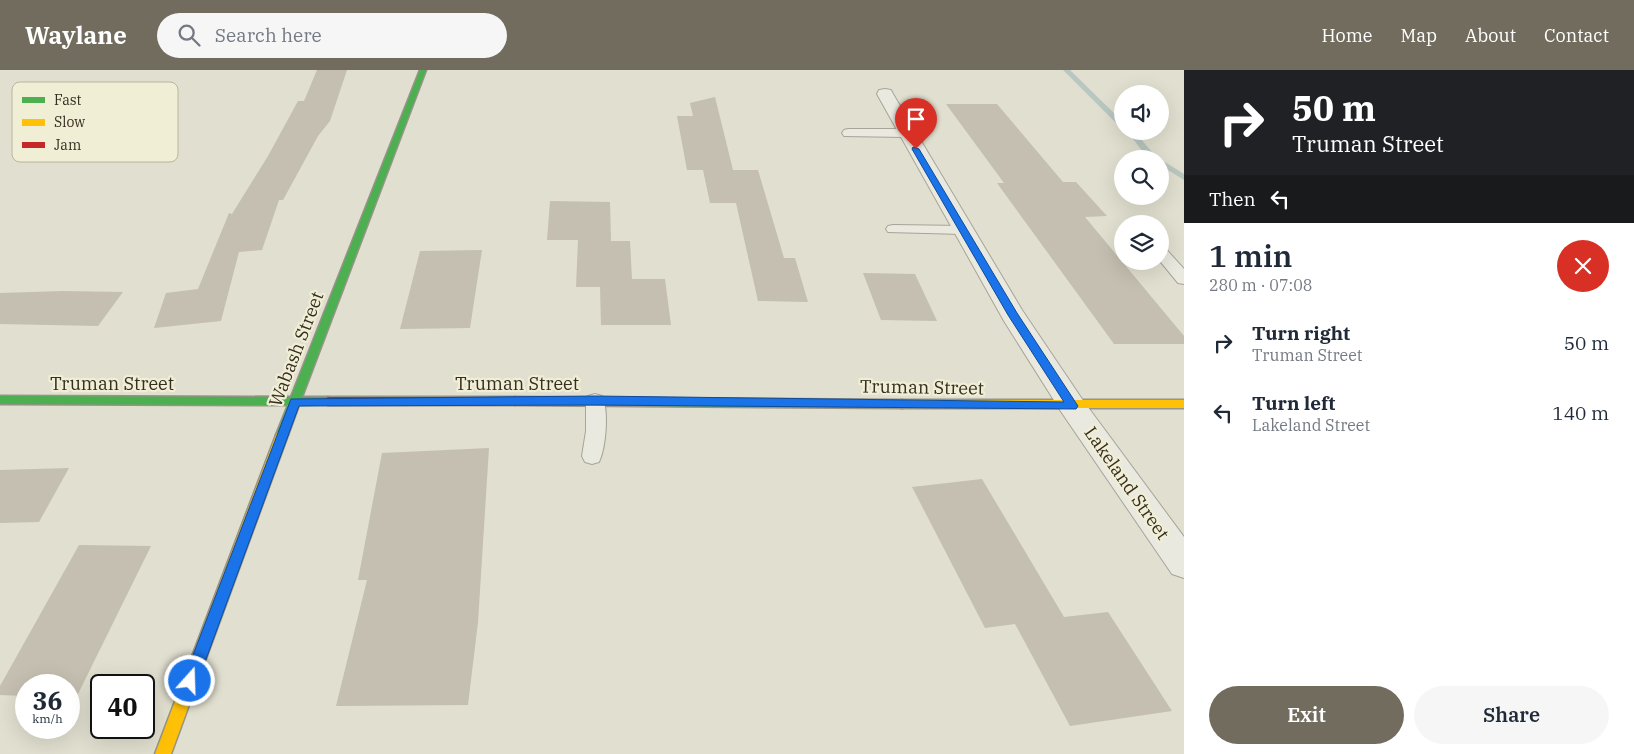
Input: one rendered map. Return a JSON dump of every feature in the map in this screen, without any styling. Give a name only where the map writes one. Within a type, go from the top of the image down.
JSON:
[{"type":"street","name":"Wabash Street","points":[[163,754],[295,402],[423,70]]},
{"type":"street","name":"Lakeland Street","points":[[885,94],[1013,315],[1072,406],[1184,563]]},
{"type":"street","name":"Truman Street","points":[[0,400],[295,402],[595,400],[1072,406],[1184,404]]},
{"type":"lane","points":[[848,133],[906,133]]},
{"type":"lane","points":[[893,229],[963,230]]},
{"type":"lane","points":[[1169,262],[1184,279]]},
{"type":"lane","points":[[592,456],[596,430],[595,400]]},
{"type":"building","points":[[317,70],[347,70],[330,121],[318,136],[283,200],[279,200],[262,250],[239,252],[221,321],[154,328],[166,293],[198,289],[229,213],[232,214],[268,156],[298,101],[304,101]]},
{"type":"building","points":[[715,97],[733,170],[758,170],[784,258],[795,258],[808,302],[758,301],[736,203],[710,203],[703,170],[687,170],[677,116],[693,116],[690,103]]},
{"type":"building","points":[[946,104],[997,104],[1063,182],[1076,182],[1107,216],[1085,217],[1114,252],[1114,270],[1129,270],[1184,336],[1184,344],[1114,344],[997,183],[1004,183]]},
{"type":"building","points":[[550,201],[610,202],[611,241],[630,241],[632,279],[665,279],[671,325],[601,325],[600,287],[576,287],[578,240],[547,240]]},
{"type":"building","points":[[482,250],[470,328],[400,329],[420,251]]},
{"type":"building","points":[[863,273],[915,274],[937,321],[881,320]]},
{"type":"building","points":[[123,292],[98,326],[0,324],[0,293]]},
{"type":"building","points":[[489,448],[478,622],[468,705],[336,706],[367,580],[358,580],[382,453]]},
{"type":"building","points":[[69,468],[39,522],[0,523],[0,470]]},
{"type":"building","points":[[982,479],[1064,617],[1108,612],[1172,711],[1070,726],[1015,624],[985,628],[912,487]]},
{"type":"building","points":[[79,545],[151,546],[80,690],[80,674],[15,674],[15,696],[0,695],[0,686]]},
{"type":"waterway","points":[[1066,70],[1114,116]]},
{"type":"waterway","points":[[1137,140],[1146,150]]},
{"type":"waterway","points":[[1169,167],[1184,178]]},
{"type":"traffic: fast","points":[[282,435],[423,70]]},
{"type":"traffic: fast","points":[[0,400],[328,401]]},
{"type":"traffic: fast","points":[[515,401],[902,404]]},
{"type":"traffic: slow","points":[[902,404],[1184,404]]},
{"type":"traffic: slow","points":[[163,754],[282,435]]},
{"type":"traffic: jam","points":[[328,401],[515,401]]},
{"type":"route","points":[[190,681],[295,402],[595,400],[1072,406],[1013,315],[916,149]]}]
